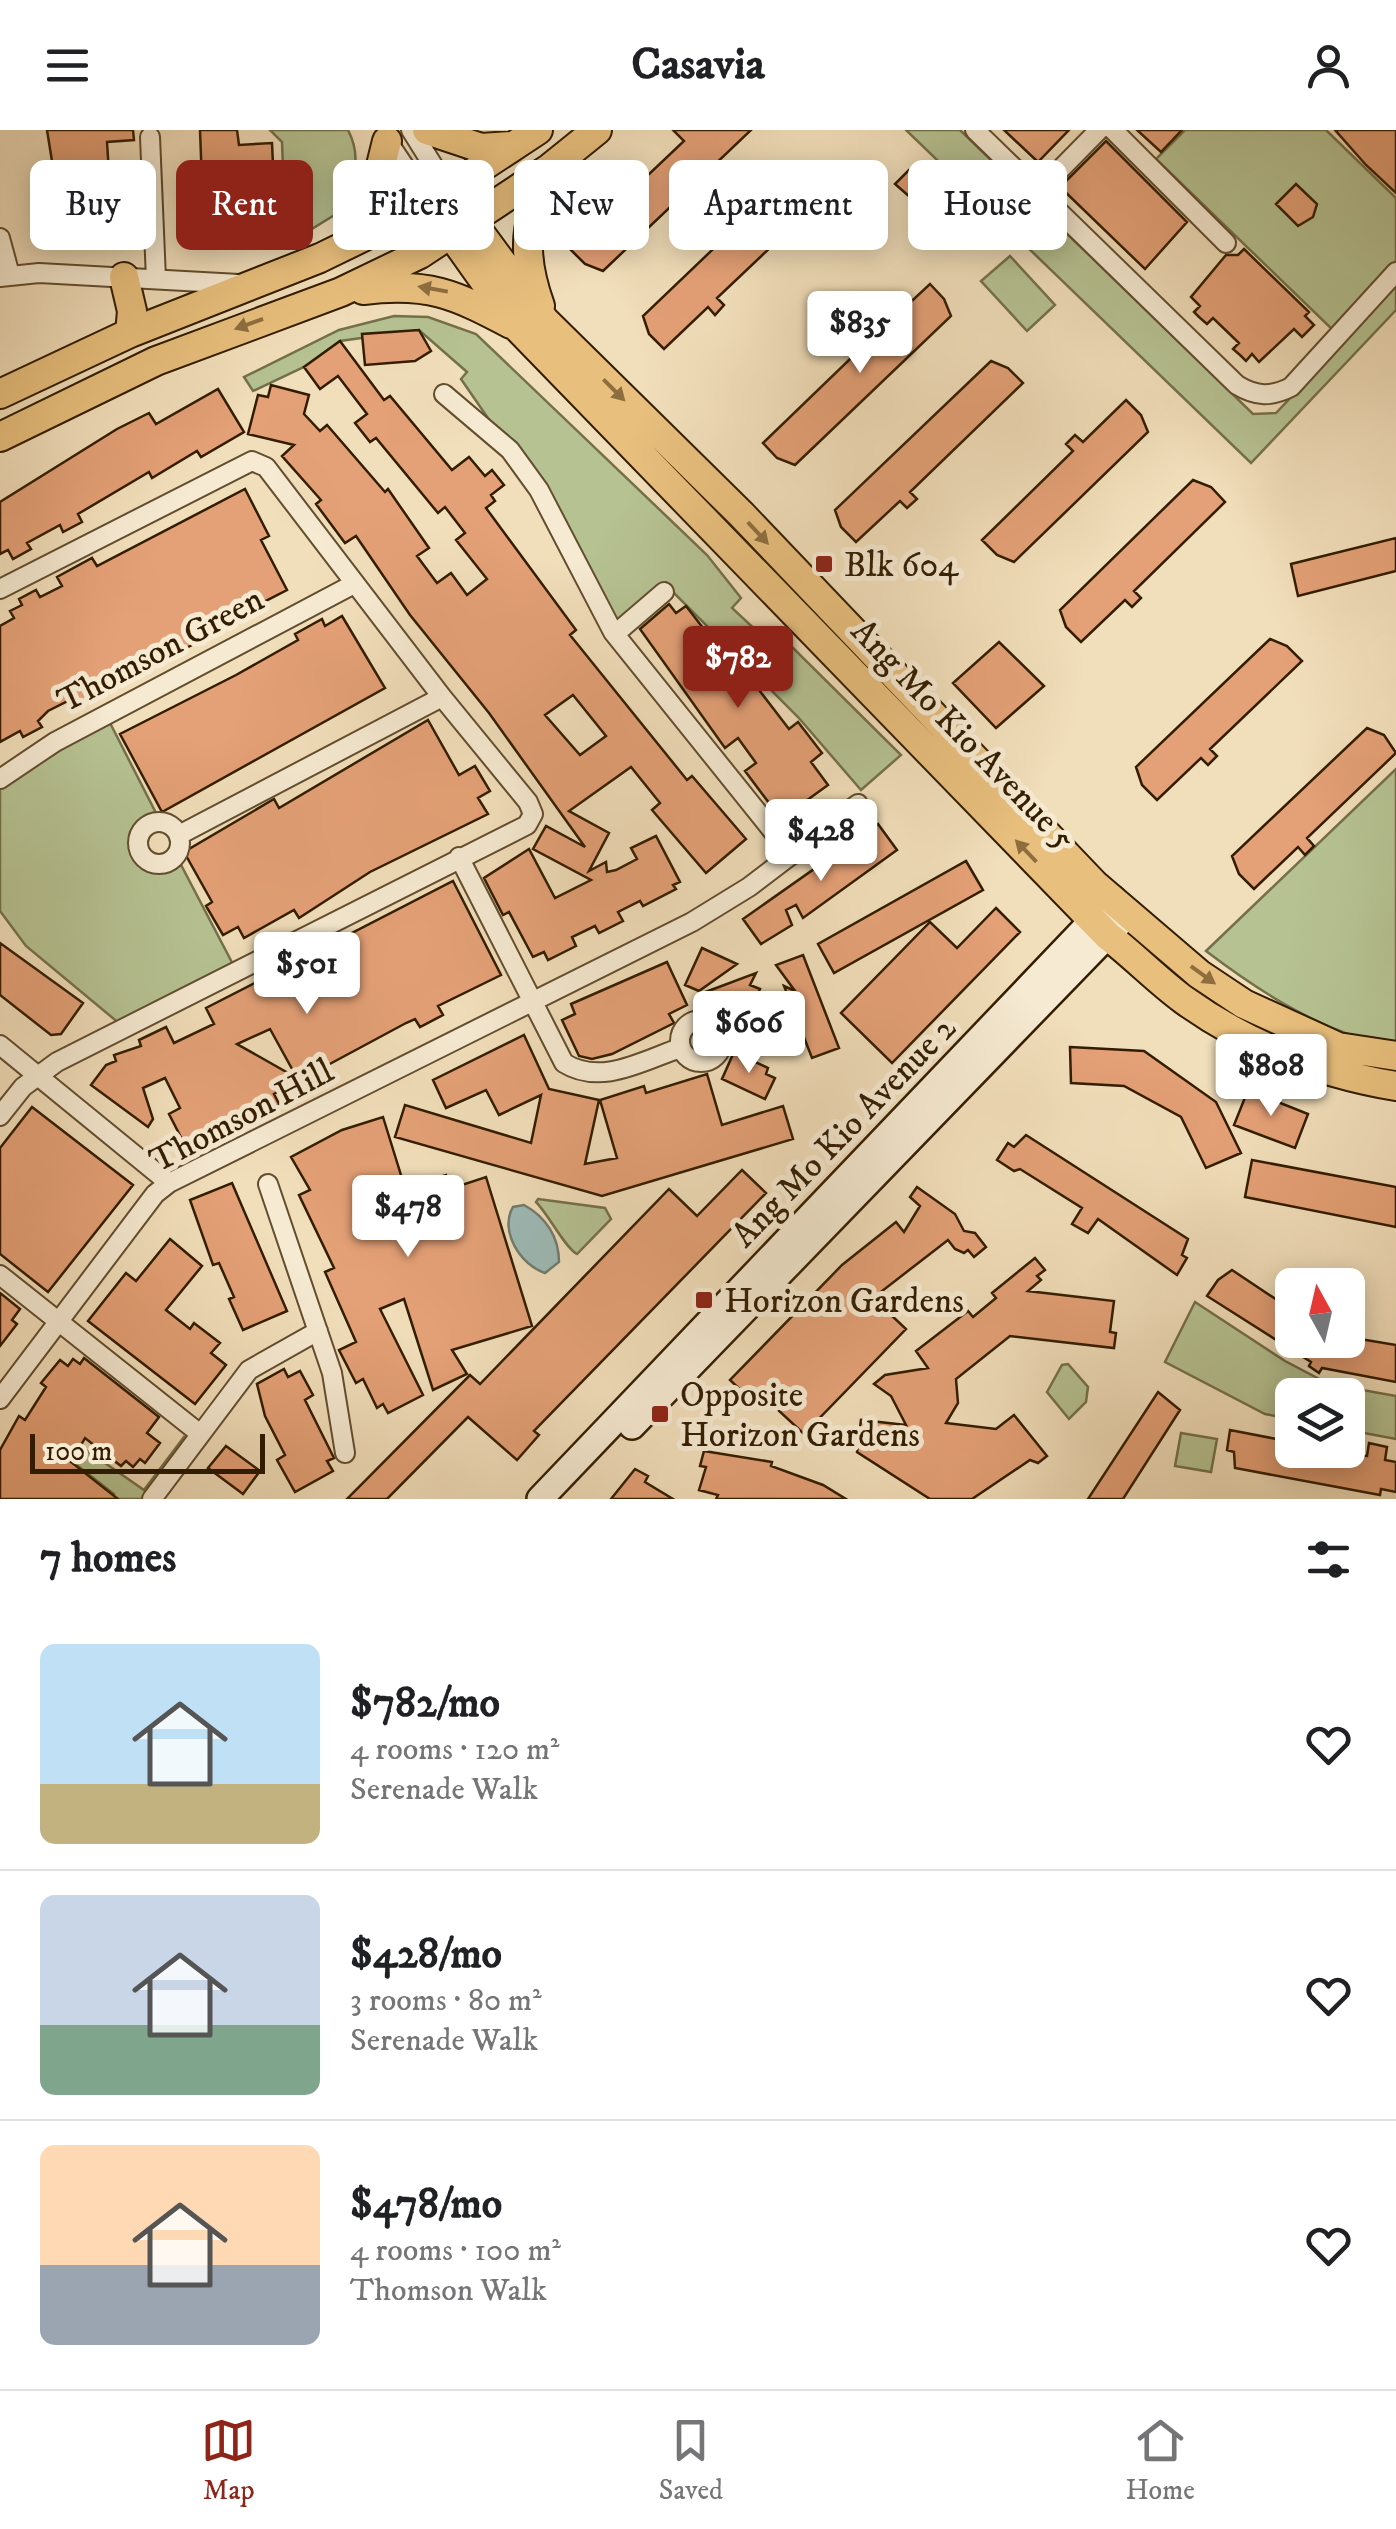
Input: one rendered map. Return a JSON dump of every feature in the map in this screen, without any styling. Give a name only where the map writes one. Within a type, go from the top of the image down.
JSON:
[{"type":"main road","points":[[427,130],[482,148],[514,146]]},
{"type":"main road","points":[[493,160],[538,130]]},
{"type":"main road","points":[[560,160],[596,130]]},
{"type":"main road","points":[[385,160],[393,134]]},
{"type":"main road","points":[[0,394],[130,333],[334,250]]},
{"type":"main road","points":[[0,437],[156,361],[342,292],[419,250]]},
{"type":"main road","name":"Ang Mo Kio Avenue 5","points":[[472,250],[517,327],[1101,928],[1183,1000],[1237,1032],[1281,1055],[1344,1078],[1396,1086]]},
{"type":"main road","name":"Ang Mo Kio Avenue 5","points":[[479,250],[1121,906],[1199,974],[1283,1025],[1338,1047],[1396,1056]]},
{"type":"main road","points":[[528,250],[530,275],[545,321]]},
{"type":"main road","points":[[124,278],[132,311],[130,333]]},
{"type":"main road","points":[[342,292],[406,285],[440,290],[517,327]]},
{"type":"main road","name":"Ang Mo Kio Avenue 2","points":[[540,1499],[905,1131],[1121,906]]},
{"type":"main road","name":"Ang Mo Kio Avenue 2","points":[[564,1499],[905,1131]]},
{"type":"street","points":[[975,130],[1005,160]]},
{"type":"street","points":[[1067,163],[1099,130]]},
{"type":"street","points":[[1113,130],[1226,243]]},
{"type":"street","points":[[393,134],[412,160]]},
{"type":"street","points":[[393,134],[412,160]]},
{"type":"street","points":[[150,136],[156,279]]},
{"type":"street","points":[[1067,220],[1237,385],[1253,394],[1272,396],[1297,382],[1396,272]]},
{"type":"street","points":[[0,238],[5,276],[254,284]]},
{"type":"street","points":[[444,394],[510,450],[539,490],[615,634],[792,856]]},
{"type":"street","points":[[0,589],[252,460],[266,467],[442,697],[528,802],[533,814],[527,825],[36,1075],[0,1116]]},
{"type":"street","name":"Thomson Green","points":[[0,779],[55,742],[354,584]]},
{"type":"street","points":[[615,634],[664,592]]},
{"type":"street","points":[[178,836],[442,697]]},
{"type":"street","name":"Thomson Hill","points":[[0,1398],[155,1194],[169,1183],[692,922],[792,856],[858,804]]},
{"type":"street","points":[[459,857],[564,1063],[578,1072],[599,1075],[680,1048]]},
{"type":"street","points":[[0,1045],[169,1183]]},
{"type":"street","points":[[268,1184],[318,1331],[344,1422],[345,1453]]},
{"type":"street","points":[[0,1275],[199,1432]]},
{"type":"street","points":[[152,1499],[249,1370],[318,1331]]},
{"type":"green space","points":[[270,130],[348,130],[353,141],[355,160],[333,160],[333,216],[313,228],[313,160],[283,160],[282,142]]},
{"type":"green space","points":[[906,130],[960,130],[991,160],[937,160]]},
{"type":"green space","points":[[1185,130],[1326,130],[1396,198],[1396,273],[1336,333],[1156,159]]},
{"type":"green space","points":[[1067,234],[1253,414],[1276,413],[1396,286],[1396,310],[1251,463],[1030,250],[1067,250]]},
{"type":"green space","points":[[1010,256],[1055,305],[1027,331],[981,281]]},
{"type":"green space","points":[[394,316],[428,317],[476,334],[707,555],[741,598],[732,608],[762,636],[774,629],[901,755],[861,790],[798,717],[671,590],[613,632],[510,450],[461,379],[467,372],[419,330],[340,341],[304,367],[253,391],[244,377],[339,330]]},
{"type":"green space","points":[[108,719],[156,813],[133,834],[134,858],[154,871],[179,861],[237,972],[126,1029],[26,946],[0,911],[0,785]]},
{"type":"green space","points":[[1396,769],[1396,1048],[1344,1033],[1296,1010],[1206,951]]},
{"type":"green space","points":[[538,1199],[605,1208],[611,1219],[577,1254],[536,1202]]},
{"type":"green space","points":[[1195,1302],[1275,1358],[1318,1378],[1275,1378],[1275,1416],[1165,1362]]},
{"type":"green space","points":[[1068,1364],[1088,1387],[1086,1402],[1069,1419],[1047,1392],[1062,1365]]},
{"type":"green space","points":[[1365,1390],[1396,1396],[1396,1439],[1365,1433]]},
{"type":"green space","points":[[1181,1433],[1217,1439],[1211,1472],[1175,1466]]},
{"type":"green space","points":[[184,1437],[190,1441],[145,1499],[111,1499],[114,1494],[78,1466],[55,1499],[50,1499],[82,1447],[144,1490]]},
{"type":"water","points":[[524,1205],[545,1222],[557,1244],[559,1262],[545,1273],[527,1263],[510,1236],[509,1216],[513,1207]]},
{"type":"building","points":[[47,130],[133,130],[134,140],[107,142],[108,160],[52,160]]},
{"type":"building","points":[[200,130],[237,130],[239,145],[272,143],[273,160],[201,160]]},
{"type":"building","points":[[673,130],[751,130],[720,160],[669,160],[669,208],[649,227],[649,174],[684,141]]},
{"type":"building","points":[[1004,130],[1069,130],[1040,160]]},
{"type":"building","points":[[1137,130],[1182,130],[1161,152]]},
{"type":"building","points":[[1335,130],[1396,130],[1396,193],[1366,165]]},
{"type":"building","points":[[1106,141],[1187,222],[1145,269],[1067,194],[1067,180]]},
{"type":"building","points":[[908,171],[908,195],[895,184]]},
{"type":"building","points":[[1296,184],[1317,204],[1313,217],[1298,226],[1276,204]]},
{"type":"building","points":[[1244,249],[1309,312],[1305,316],[1314,325],[1302,337],[1294,329],[1259,362],[1252,354],[1246,361],[1233,349],[1239,343],[1213,318],[1207,324],[1199,317],[1194,312],[1200,306],[1191,297],[1226,255],[1238,255]]},
{"type":"building","points":[[571,250],[625,250],[603,271],[585,264]]},
{"type":"building","points":[[712,250],[768,250],[717,298],[724,305],[715,315],[708,307],[664,349],[649,334],[643,316]]},
{"type":"building","points":[[930,284],[944,299],[951,316],[795,465],[777,458],[763,443],[876,334],[869,327],[878,318],[886,325]]},
{"type":"building","points":[[419,330],[431,351],[415,361],[365,365],[362,334]]},
{"type":"building","points":[[340,341],[384,400],[390,396],[452,470],[469,457],[485,476],[492,470],[504,485],[491,495],[495,501],[486,508],[576,630],[570,635],[687,780],[692,776],[746,839],[706,873],[652,810],[660,803],[631,767],[569,811],[609,833],[589,871],[606,862],[607,872],[616,870],[637,859],[631,848],[656,836],[680,882],[673,885],[676,889],[643,906],[640,901],[618,912],[623,921],[599,933],[595,926],[572,937],[576,946],[548,960],[544,952],[533,957],[509,912],[503,915],[484,878],[529,849],[555,898],[591,880],[533,849],[546,826],[585,847],[489,713],[410,615],[356,536],[345,543],[316,504],[321,500],[282,456],[294,445],[248,434],[258,395],[268,397],[271,385],[309,395],[304,414],[320,431],[327,425],[385,492],[388,489],[429,548],[417,556],[437,583],[451,573],[467,595],[487,579],[456,540],[465,533],[445,507],[438,513],[376,438],[370,442],[355,423],[367,414],[338,376],[320,389],[304,367]],"holes":[[[573,695],[606,736],[580,755],[545,715]]]},
{"type":"building","points":[[991,361],[1008,368],[1023,383],[910,492],[917,499],[907,508],[900,501],[856,542],[841,527],[835,510]]},
{"type":"building","points":[[218,389],[244,432],[201,457],[197,451],[152,478],[149,472],[78,514],[82,522],[63,532],[60,525],[27,543],[31,549],[13,559],[8,550],[0,554],[0,502],[117,429],[149,413],[156,424]]},
{"type":"building","points":[[1126,400],[1141,415],[1148,432],[1014,562],[997,555],[982,540],[1073,451],[1066,444],[1075,435],[1083,442]]},
{"type":"building","points":[[1193,480],[1211,487],[1225,502],[1134,591],[1141,598],[1132,607],[1125,600],[1081,642],[1066,627],[1060,610]]},
{"type":"building","points":[[245,489],[269,536],[261,540],[287,590],[190,640],[192,645],[169,657],[86,693],[89,698],[73,706],[70,700],[48,711],[38,721],[42,727],[23,737],[20,731],[0,742],[0,626],[14,618],[10,611],[22,605],[19,599],[36,590],[40,597],[62,586],[57,577],[92,558],[97,566]]},
{"type":"building","points":[[1396,538],[1396,571],[1298,596],[1291,564]]},
{"type":"building","points":[[669,604],[676,613],[686,606],[741,677],[746,673],[789,729],[798,722],[822,753],[811,762],[828,785],[781,819],[745,771],[756,763],[738,738],[725,748],[640,629]]},
{"type":"building","points":[[342,616],[385,688],[162,812],[120,734],[298,640],[295,634],[322,619],[325,626]]},
{"type":"building","points":[[1270,639],[1287,646],[1302,661],[1210,749],[1217,756],[1208,765],[1201,758],[1157,800],[1142,785],[1136,767]]},
{"type":"building","points":[[999,642],[1044,686],[996,728],[953,683]]},
{"type":"building","points":[[428,720],[459,775],[475,766],[490,791],[478,798],[488,814],[370,872],[299,918],[294,910],[244,938],[238,927],[223,935],[206,906],[212,902],[184,852],[274,799],[279,808]]},
{"type":"building","points":[[1367,728],[1384,735],[1396,753],[1307,838],[1314,846],[1305,855],[1298,847],[1254,889],[1239,874],[1232,856]]},
{"type":"building","points":[[878,824],[897,850],[803,918],[796,905],[786,910],[792,925],[761,944],[743,919]]},
{"type":"building","points":[[966,861],[983,890],[834,973],[818,944]]},
{"type":"building","points":[[453,881],[501,975],[438,1006],[443,1015],[420,1027],[415,1019],[406,1023],[274,1094],[279,1104],[187,1149],[169,1114],[180,1108],[165,1078],[143,1088],[153,1119],[148,1127],[91,1085],[106,1065],[116,1061],[114,1055],[141,1046],[139,1040],[166,1027],[174,1043],[214,1024],[206,1008]],"holes":[[[270,1029],[297,1078],[237,1044]]]},
{"type":"building","points":[[996,908],[1020,932],[892,1063],[841,1013],[930,922],[957,948]]},
{"type":"building","points":[[0,943],[83,1003],[61,1034],[51,1035],[0,995]]},
{"type":"building","points":[[702,948],[737,964],[699,991],[685,985]]},
{"type":"building","points":[[803,955],[839,1048],[812,1058],[784,986],[795,991],[776,965]]},
{"type":"building","points":[[667,962],[687,1005],[669,1014],[674,1023],[612,1054],[592,1059],[579,1056],[562,1020],[575,1014],[571,1004]]},
{"type":"building","points":[[756,973],[750,985],[760,989],[751,1009],[742,1004],[739,1010],[703,993]]},
{"type":"building","points":[[524,1035],[549,1089],[599,1100],[585,1164],[617,1158],[600,1100],[644,1086],[646,1093],[707,1074],[722,1125],[783,1106],[793,1139],[602,1196],[395,1137],[405,1105],[531,1143],[541,1095],[499,1115],[486,1090],[446,1108],[433,1080]]},
{"type":"building","points":[[1070,1047],[1144,1051],[1216,1102],[1241,1153],[1206,1168],[1181,1117],[1124,1086],[1071,1083]]},
{"type":"building","points":[[734,1052],[768,1068],[766,1074],[775,1078],[765,1099],[722,1079]]},
{"type":"building","points":[[1248,1090],[1308,1114],[1295,1148],[1234,1125]]},
{"type":"building","points":[[32,1107],[133,1185],[48,1292],[0,1254],[0,1148]]},
{"type":"building","points":[[383,1117],[405,1188],[446,1175],[450,1189],[486,1177],[532,1326],[452,1350],[467,1374],[433,1390],[404,1299],[380,1309],[423,1395],[388,1413],[383,1404],[377,1408],[363,1379],[356,1383],[339,1350],[356,1342],[325,1272],[334,1268],[299,1195],[310,1190],[291,1157],[342,1130]]},
{"type":"building","points":[[1026,1135],[1188,1239],[1182,1255],[1187,1258],[1177,1275],[1098,1219],[1088,1233],[1072,1224],[1082,1208],[1020,1169],[1014,1171],[997,1160],[1008,1143],[1014,1147]]},
{"type":"building","points":[[1252,1160],[1396,1187],[1396,1227],[1245,1197]]},
{"type":"building","points":[[742,1170],[766,1193],[534,1431],[539,1435],[517,1460],[468,1417],[387,1499],[347,1499],[470,1375],[480,1384],[669,1189],[697,1216]]},
{"type":"building","points":[[232,1183],[287,1311],[243,1330],[229,1299],[234,1297],[219,1263],[213,1265],[190,1200]]},
{"type":"building","points":[[917,1187],[955,1214],[964,1231],[975,1233],[986,1247],[974,1257],[968,1250],[964,1253],[955,1249],[948,1240],[873,1298],[906,1329],[804,1434],[763,1396],[755,1404],[730,1380],[842,1265],[896,1222],[904,1232],[920,1206],[910,1197]]},
{"type":"building","points":[[170,1239],[202,1266],[166,1310],[190,1329],[194,1323],[220,1343],[211,1353],[226,1365],[195,1404],[88,1321],[126,1273],[136,1281]]},
{"type":"building","points":[[1035,1258],[1045,1270],[1037,1276],[1041,1280],[1028,1291],[1114,1301],[1110,1332],[1116,1333],[1114,1348],[1010,1336],[956,1379],[958,1403],[946,1423],[996,1429],[1014,1415],[1047,1456],[1038,1463],[1030,1460],[972,1499],[930,1499],[857,1452],[861,1420],[906,1425],[891,1396],[874,1384],[885,1375],[928,1368],[916,1351],[968,1311],[973,1317],[996,1298],[992,1293]]},
{"type":"building","points":[[1232,1270],[1275,1299],[1275,1339],[1207,1296],[1218,1280]]},
{"type":"building","points":[[0,1293],[20,1309],[12,1320],[17,1324],[0,1346]]},
{"type":"building","points":[[1365,1340],[1396,1345],[1396,1382],[1322,1368],[1319,1373],[1309,1366],[1311,1362],[1305,1358],[1365,1358]]},
{"type":"building","points":[[84,1358],[159,1417],[147,1433],[160,1443],[145,1463],[140,1459],[133,1467],[126,1461],[121,1466],[85,1438],[71,1462],[118,1499],[0,1499],[0,1450],[19,1416],[25,1420],[46,1387],[41,1383],[60,1360],[68,1366],[73,1359],[80,1364]]},
{"type":"building","points":[[284,1369],[288,1377],[300,1371],[313,1395],[305,1400],[334,1458],[327,1461],[333,1471],[295,1492],[277,1460],[285,1455],[265,1416],[257,1384]]},
{"type":"building","points":[[1158,1392],[1180,1410],[1123,1499],[1088,1499]]},
{"type":"building","points":[[1230,1430],[1275,1439],[1275,1468],[1365,1468],[1369,1443],[1387,1447],[1385,1460],[1396,1462],[1396,1492],[1381,1489],[1380,1495],[1235,1468],[1234,1452],[1227,1450]]},
{"type":"building","points":[[226,1446],[260,1471],[243,1494],[208,1468]]},
{"type":"building","points":[[704,1451],[772,1462],[771,1466],[823,1485],[846,1499],[716,1499],[718,1495],[699,1490],[706,1467],[700,1466]]},
{"type":"building","points":[[635,1469],[648,1476],[645,1482],[673,1499],[611,1499]]},
{"type":"place","name":"Blk 604","points":[[824,564]]},
{"type":"place","name":"Horizon Gardens","points":[[704,1300]]},
{"type":"place","name":"Opposite Horizon Gardens","points":[[660,1414]]}]
